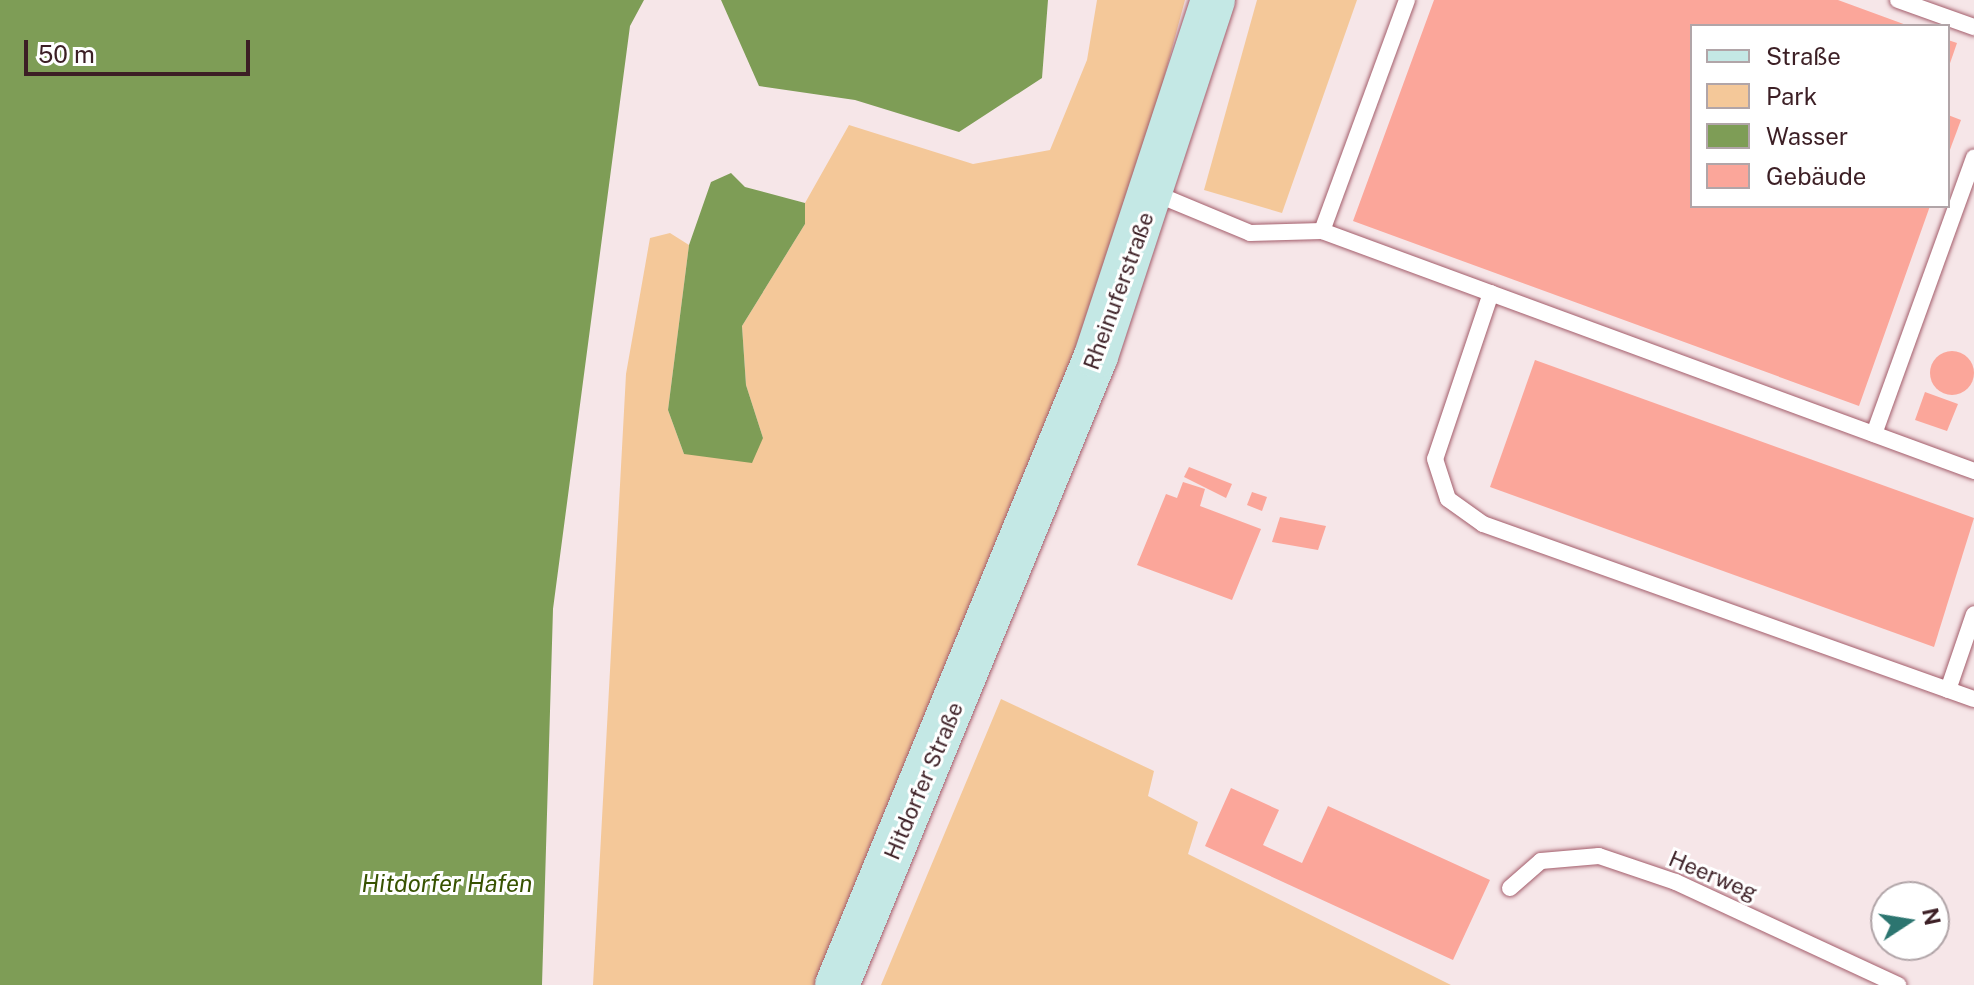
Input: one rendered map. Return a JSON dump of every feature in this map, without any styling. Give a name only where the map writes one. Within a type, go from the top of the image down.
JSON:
[{"type":"street","name":"Rheinuferstraße","points":[[1010,577],[1154,193],[1213,0]]},
{"type":"street","name":"Hitdorfer Straße","points":[[837,985],[1010,577]]},
{"type":"lane","points":[[1322,231],[1407,0]]},
{"type":"lane","points":[[1898,0],[1974,27]]},
{"type":"lane","points":[[1874,434],[1974,158]]},
{"type":"lane","points":[[1154,193],[1250,233],[1322,231],[1974,471]]},
{"type":"lane","points":[[1491,293],[1435,459],[1448,499],[1483,524],[1974,699]]},
{"type":"lane","points":[[1948,690],[1974,614]]},
{"type":"lane","name":"Heerweg","points":[[1510,888],[1541,861],[1599,856],[1676,882],[1898,985]]},
{"type":"green space","points":[[1097,0],[1185,0],[1129,208],[1004,542],[819,985],[593,985],[626,374],[650,238],[670,233],[689,245],[668,410],[684,454],[763,438],[746,385],[742,326],[805,224],[805,203],[849,125],[973,164],[1050,150],[1087,60]]},
{"type":"green space","points":[[1257,0],[1357,0],[1282,213],[1204,190]]},
{"type":"green space","points":[[1001,699],[1154,771],[1148,796],[1198,822],[1188,854],[1451,985],[881,985]]},
{"type":"water","name":"Hitdorfer Hafen","points":[[0,0],[644,0],[630,26],[553,609],[542,985],[0,985]]},
{"type":"water","points":[[721,0],[1048,0],[1042,78],[959,132],[855,100],[759,86]]},
{"type":"water","points":[[731,173],[745,187],[805,203],[805,224],[742,326],[746,385],[763,438],[752,463],[684,454],[668,410],[689,245],[711,182]]},
{"type":"building","points":[[1434,0],[1838,0],[1904,24],[1690,24],[1690,208],[1929,208],[1859,406],[1353,221]]},
{"type":"building","points":[[1950,41],[1957,43],[1950,63]]},
{"type":"building","points":[[1950,116],[1961,120],[1950,150]]},
{"type":"building","points":[[1952,351],[1967,358],[1974,373],[1967,388],[1952,395],[1937,388],[1930,373],[1937,358]]},
{"type":"building","points":[[1535,360],[1974,518],[1934,647],[1490,487]]},
{"type":"building","points":[[1925,392],[1958,404],[1947,431],[1915,420]]},
{"type":"building","points":[[1189,467],[1232,484],[1226,498],[1184,477]]},
{"type":"building","points":[[1183,482],[1205,489],[1200,506],[1261,529],[1232,600],[1137,565],[1166,494],[1177,498]]},
{"type":"building","points":[[1252,492],[1267,497],[1262,511],[1247,505]]},
{"type":"building","points":[[1280,517],[1326,526],[1318,550],[1272,542]]},
{"type":"building","points":[[1231,788],[1279,810],[1263,845],[1302,863],[1328,806],[1490,880],[1453,960],[1205,846]]}]
